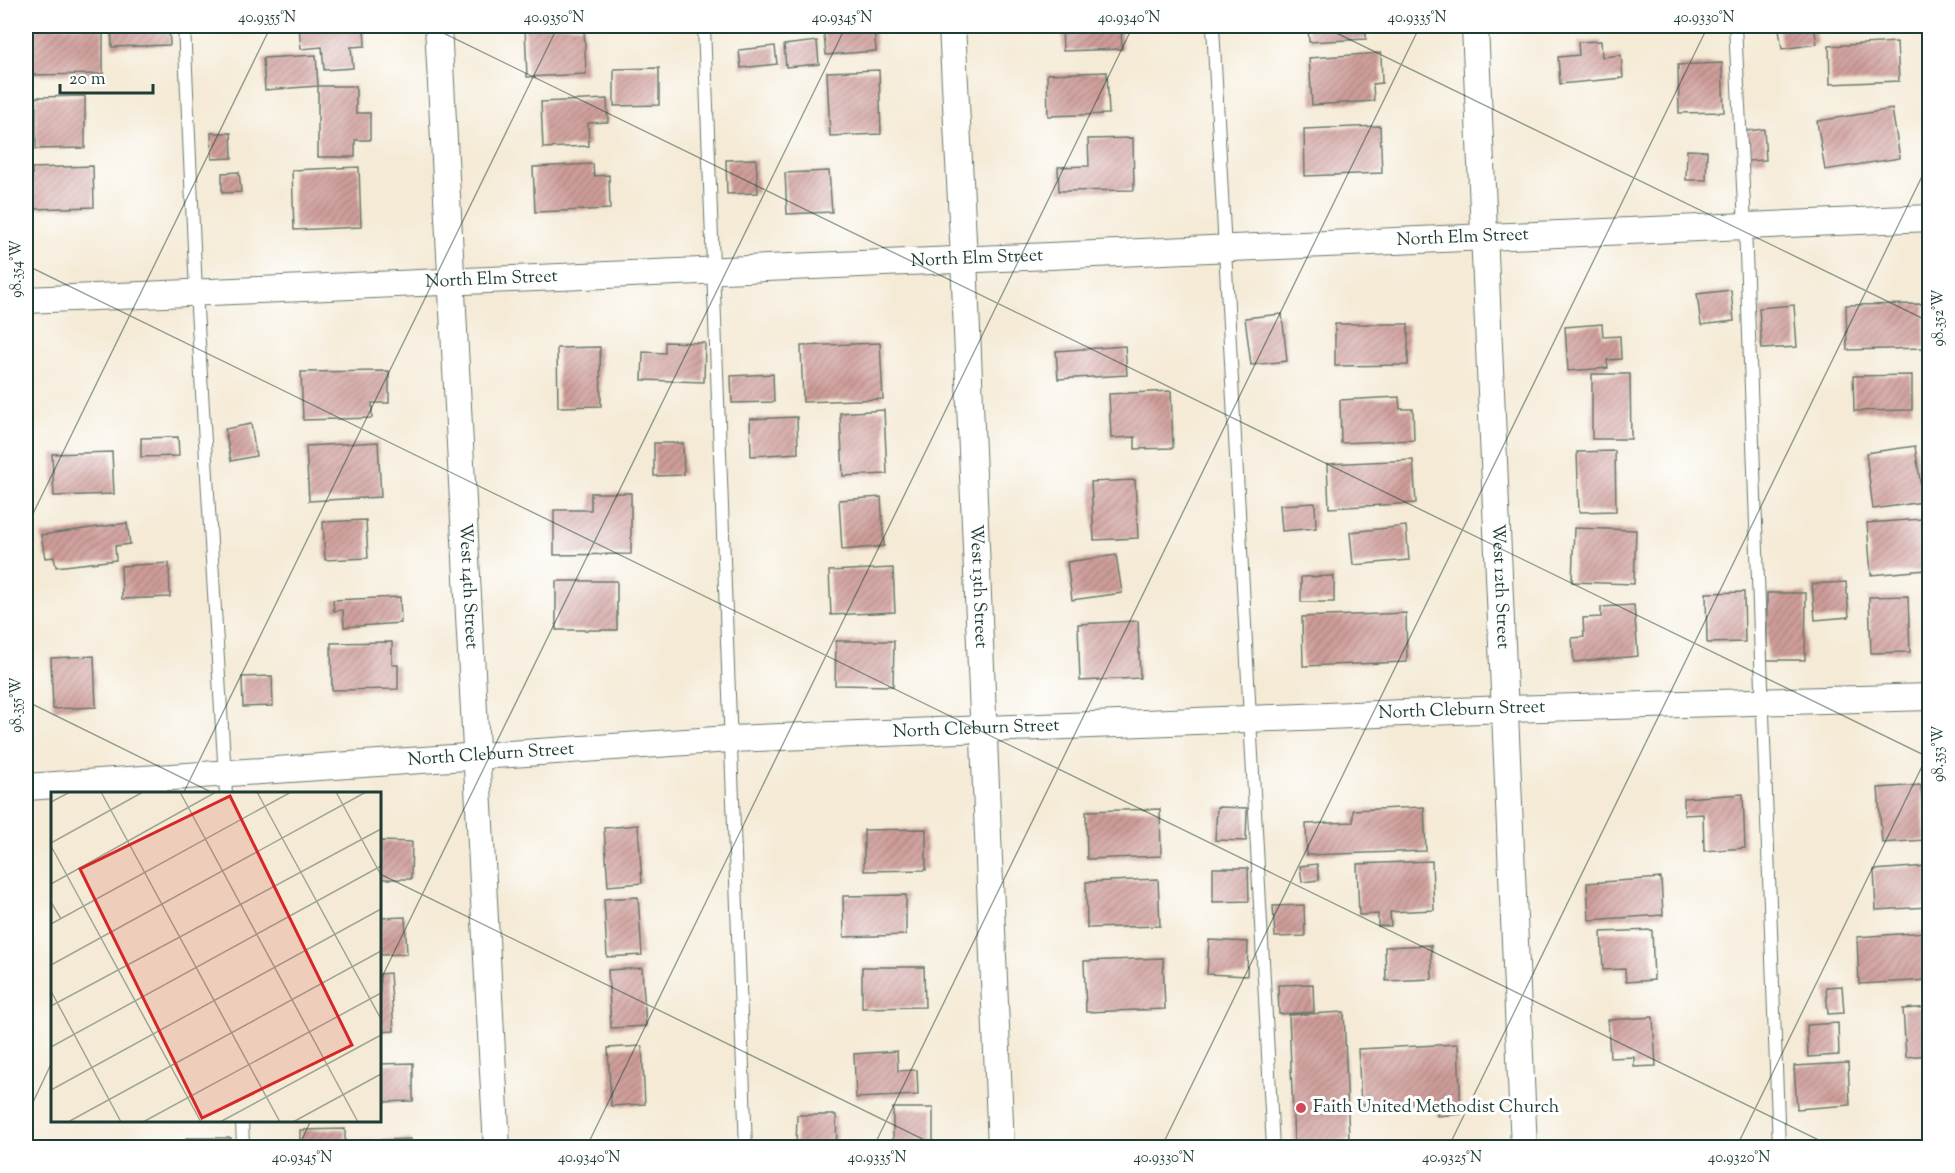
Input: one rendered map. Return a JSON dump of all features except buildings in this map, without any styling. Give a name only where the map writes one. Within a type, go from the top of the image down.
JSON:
[{"type":"street","name":"West 14th Street","points":[[438,26],[497,1148]]},
{"type":"street","name":"West 13th Street","points":[[952,26],[964,259],[1001,1148]]},
{"type":"street","name":"West 12th Street","points":[[1475,26],[1524,1148]]},
{"type":"street","name":"North Elm Street","points":[[26,300],[1929,218]]},
{"type":"street","name":"North Cleburn Street","points":[[26,787],[226,783],[476,755],[730,739],[1506,709],[1929,698]]},
{"type":"lane","points":[[184,26],[196,292],[226,783]]},
{"type":"lane","points":[[704,26],[746,1148]]},
{"type":"lane","points":[[1213,26],[1223,248],[1273,1148]]},
{"type":"lane","points":[[1735,26],[1745,226],[1779,1148]]},
{"type":"lane","points":[[242,1122],[243,1148]]},
{"type":"place","name":"Faith United Methodist Church","points":[[1301,1108]]}]
